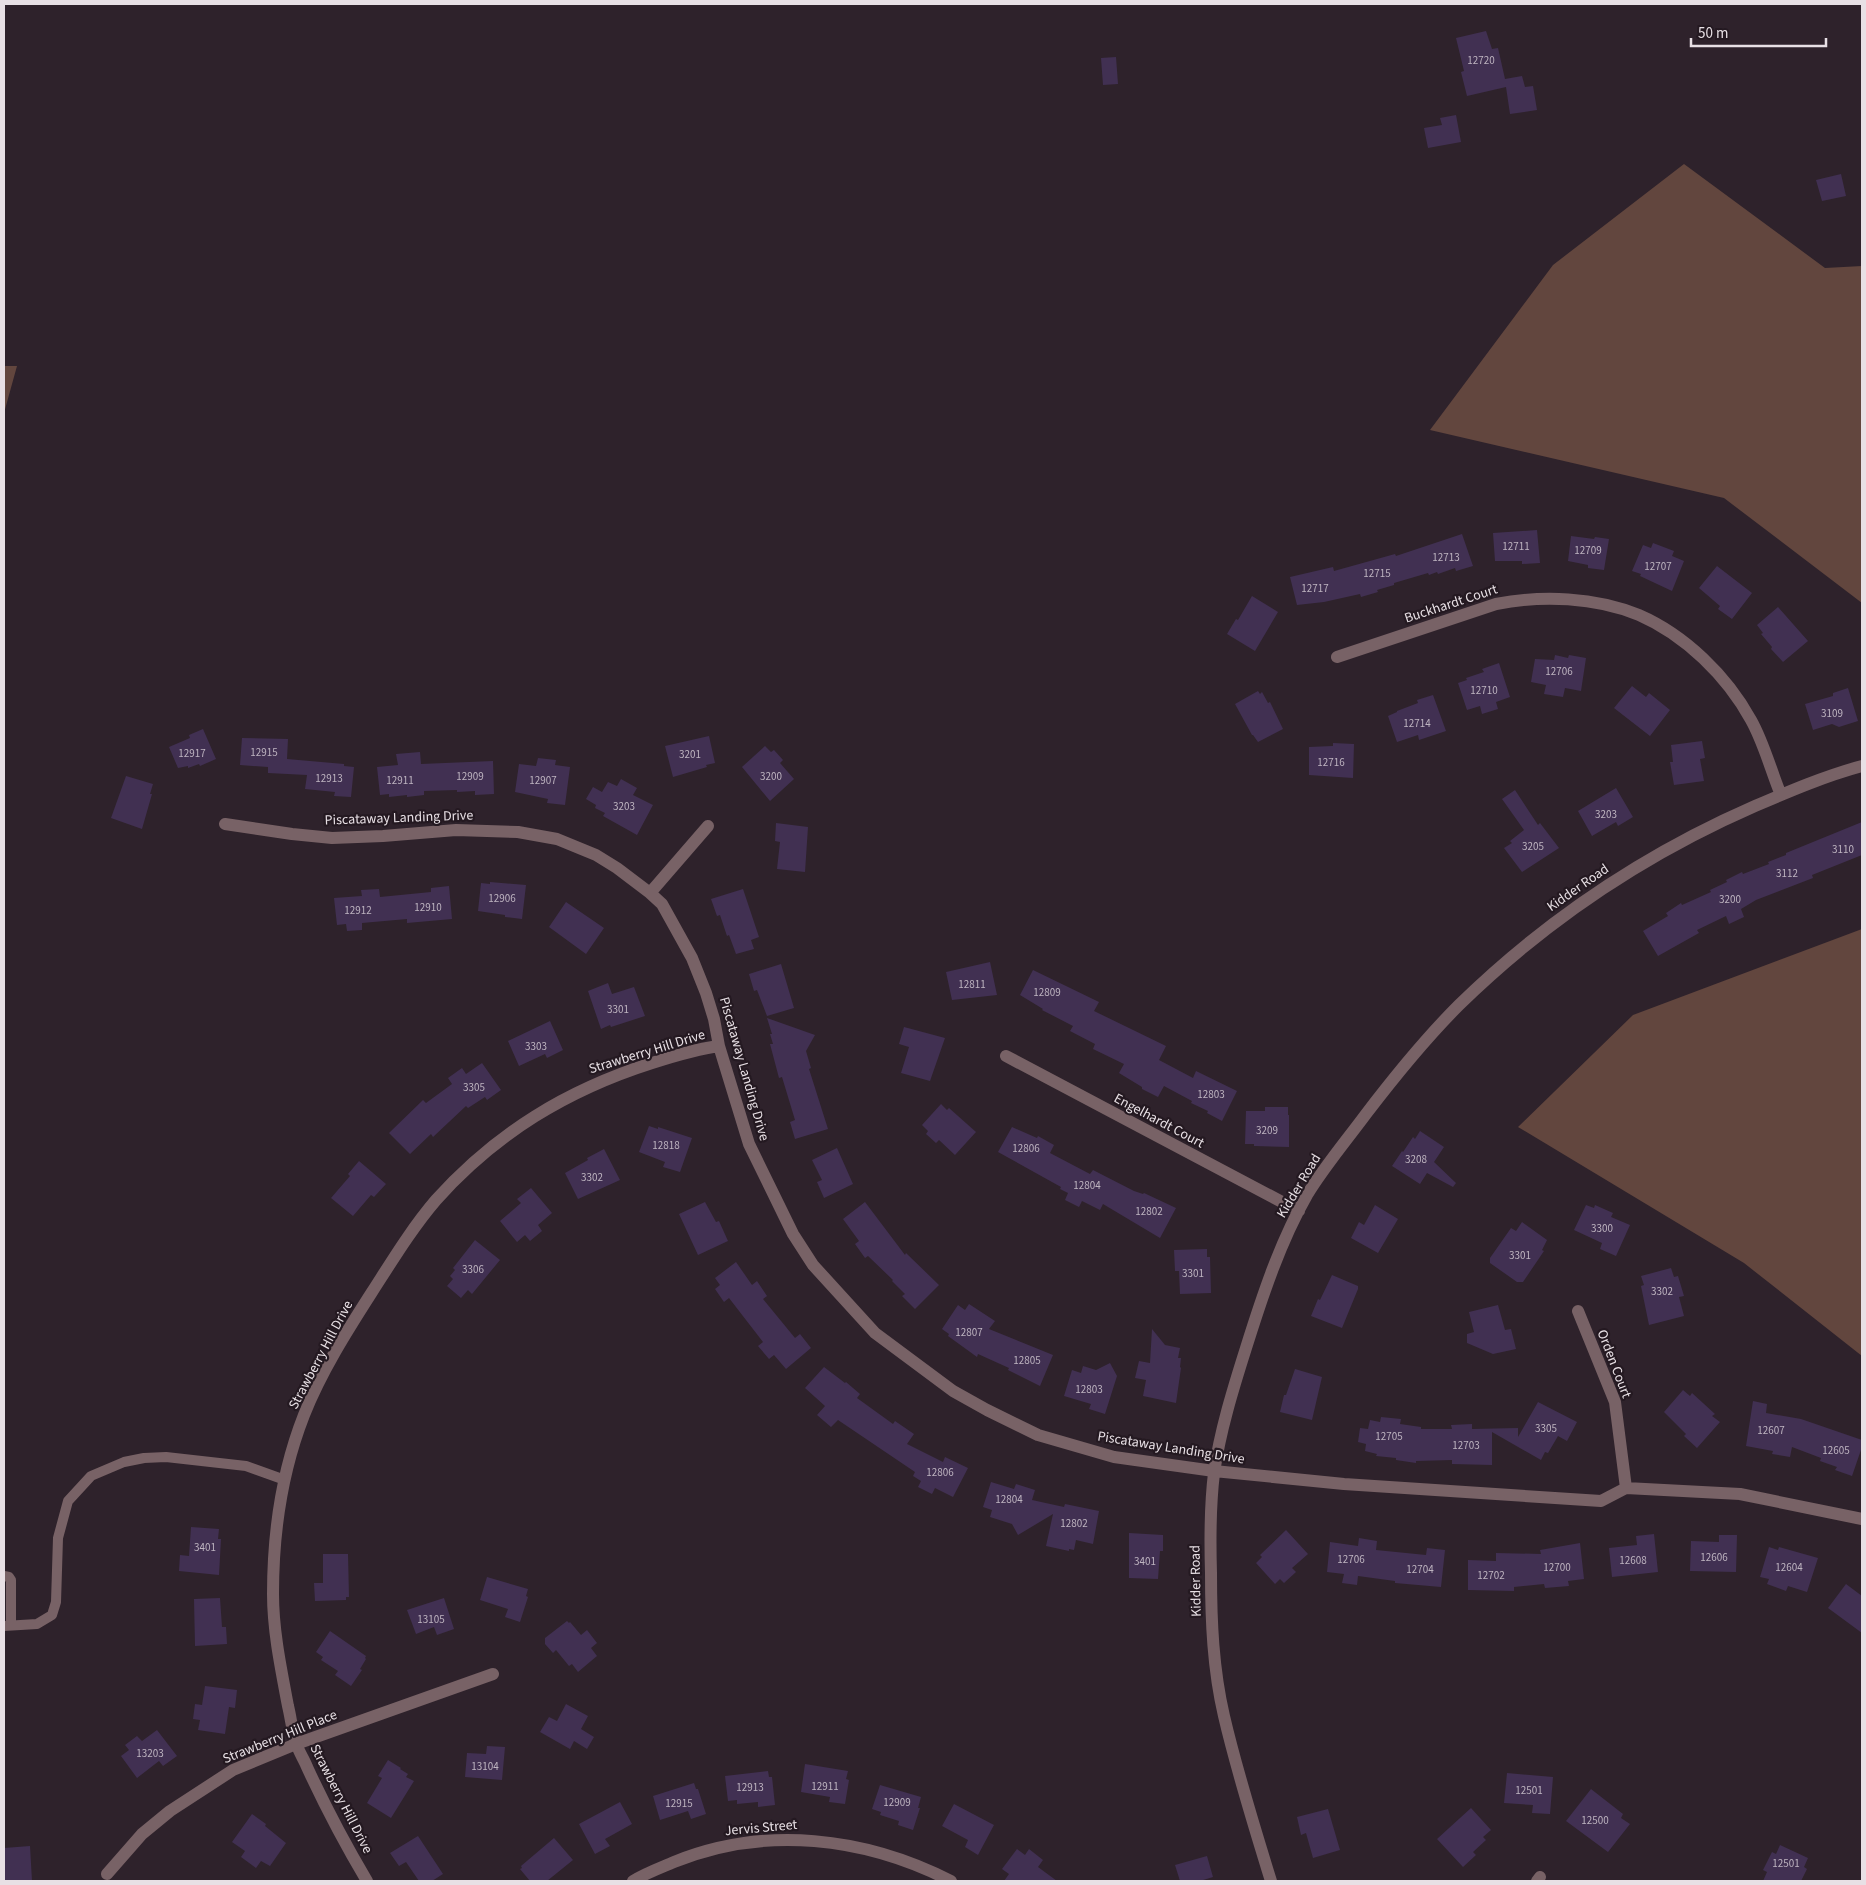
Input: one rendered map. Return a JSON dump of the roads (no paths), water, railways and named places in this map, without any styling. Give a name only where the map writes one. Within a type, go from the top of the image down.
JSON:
[{"type":"street","name":"Buckhardt Court","points":[[1337,657],[1496,604],[1517,600],[1538,598],[1569,600],[1622,609],[1639,615],[1674,635],[1692,649],[1726,682],[1752,721],[1781,795]]},
{"type":"street","name":"Kidder Road","points":[[1271,1881],[1249,1809],[1224,1713],[1217,1673],[1212,1626],[1211,1518],[1214,1471],[1233,1389],[1272,1271],[1309,1192],[1335,1154],[1403,1067],[1457,1007],[1487,979],[1554,923],[1622,875],[1693,835],[1781,795],[1836,773],[1862,766]]},
{"type":"street","name":"Piscataway Landing Drive","points":[[224,824],[332,838],[456,830],[518,832],[557,839],[596,855],[617,868],[662,904],[692,958],[709,1001],[719,1046],[749,1144],[793,1234],[813,1265],[875,1333],[953,1391],[1038,1435],[1114,1457],[1214,1471],[1344,1484],[1601,1501],[1626,1488]]},
{"type":"street","points":[[650,893],[708,826]]},
{"type":"street","name":"Strawberry Hill Drive","points":[[367,1881],[322,1800],[296,1744],[275,1630],[273,1596],[277,1524],[285,1480],[305,1414],[323,1376],[354,1320],[416,1225],[460,1174],[482,1154],[523,1123],[589,1086],[700,1048],[719,1046]]},
{"type":"street","name":"Engelhardt Court","points":[[1006,1056],[1299,1211]]},
{"type":"street","name":"Orden Court","points":[[1578,1311],[1615,1402],[1626,1488]]},
{"type":"street","points":[[1626,1488],[1740,1494],[1862,1519]]},
{"type":"street","name":"Strawberry Hill Place","points":[[107,1874],[142,1834],[170,1811],[233,1770],[296,1744],[493,1674]]},
{"type":"street","name":"Jervis Street","points":[[633,1881],[686,1857],[723,1846],[787,1839],[846,1844],[892,1857],[951,1881]]},
{"type":"lane","points":[[4,1576],[9,1577],[11,1580],[7,1626],[37,1624],[52,1615],[56,1602],[58,1538],[68,1501],[91,1476],[124,1462],[144,1458],[166,1457],[246,1466],[285,1480]]}]
